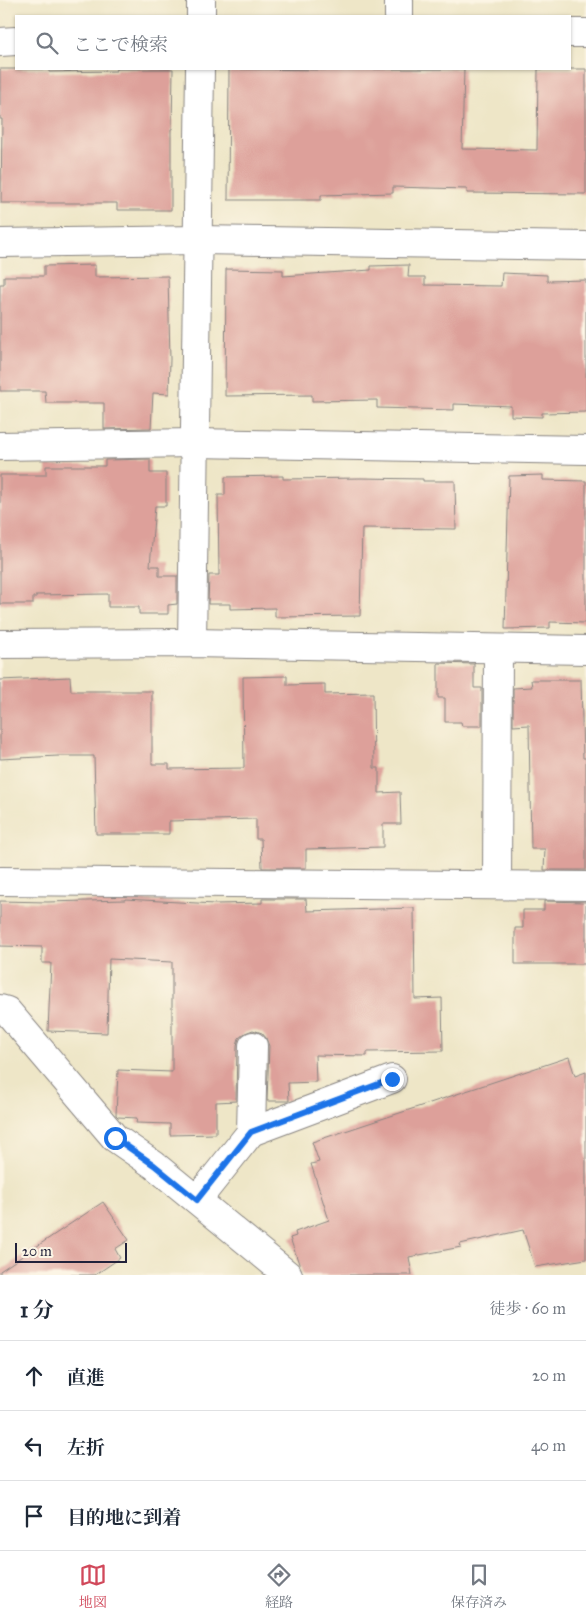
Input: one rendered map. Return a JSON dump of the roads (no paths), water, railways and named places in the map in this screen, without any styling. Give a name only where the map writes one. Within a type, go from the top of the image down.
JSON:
[{"type":"street","points":[[201,15],[202,0]]},
{"type":"street","points":[[398,0],[399,15]]},
{"type":"street","points":[[571,33],[586,33]]},
{"type":"street","points":[[0,42],[15,41]]},
{"type":"street","points":[[192,643],[200,70]]},
{"type":"street","points":[[0,243],[198,240],[586,246]]},
{"type":"street","points":[[0,446],[195,444],[586,450]]},
{"type":"street","points":[[0,644],[192,643],[586,650]]},
{"type":"street","points":[[497,885],[498,649]]},
{"type":"street","points":[[0,881],[586,886]]},
{"type":"street","points":[[0,1009],[7,1011],[115,1138],[154,1165],[288,1275]]},
{"type":"street","points":[[251,1132],[253,1046]]},
{"type":"street","points":[[197,1200],[251,1132],[392,1079]]}]
